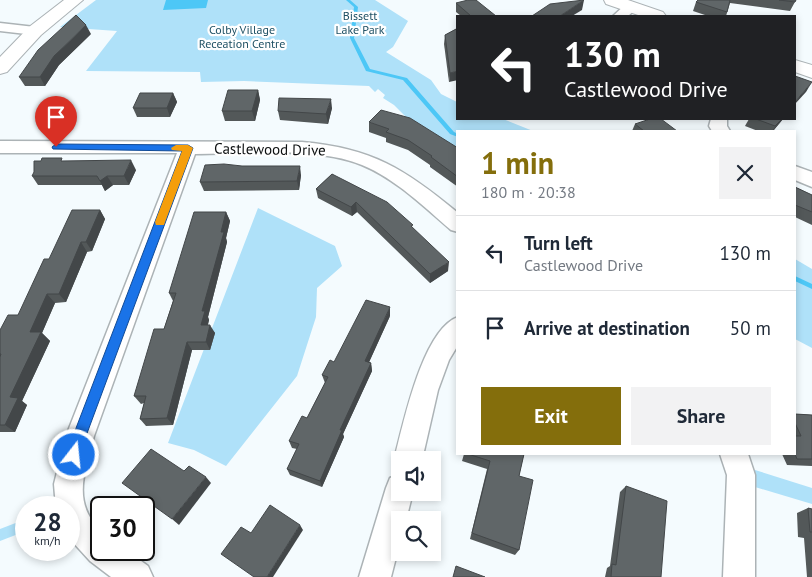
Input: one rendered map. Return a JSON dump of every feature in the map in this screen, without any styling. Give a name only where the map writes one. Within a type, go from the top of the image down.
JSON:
[{"type":"street","points":[[0,68],[35,31],[76,0]]},
{"type":"street","points":[[612,0],[625,12],[649,15]]},
{"type":"street","points":[[0,27],[35,31]]},
{"type":"street","points":[[796,66],[812,72]]},
{"type":"street","name":"Castlewood Drive","points":[[0,146],[314,149],[352,155],[379,165],[401,178],[456,223]]},
{"type":"street","points":[[90,540],[73,521],[69,508],[69,477],[80,436],[188,148]]},
{"type":"street","points":[[796,172],[812,180]]},
{"type":"street","points":[[410,451],[432,371],[442,348],[456,330]]},
{"type":"street","points":[[734,455],[741,475],[739,577]]},
{"type":"street","points":[[375,577],[396,501]]},
{"type":"street","points":[[116,561],[137,577]]},
{"type":"green space","name":"Colby Village Receation Centre","points":[[96,0],[375,0],[408,21],[393,47],[386,52],[431,80],[441,94],[456,102],[456,120],[506,120],[530,130],[456,130],[456,147],[412,123],[394,105],[383,98],[385,95],[378,89],[375,92],[369,86],[244,81],[201,82],[200,72],[86,71],[117,31],[60,27]]},
{"type":"green space","points":[[258,208],[335,246],[342,266],[317,288],[316,317],[297,376],[226,466],[194,450],[168,443]]},
{"type":"green space","points":[[796,260],[812,269],[812,348],[796,340]]},
{"type":"green space","points":[[755,470],[812,488],[812,504],[755,487]]},
{"type":"green space","points":[[15,523],[15,535],[0,541],[0,529]]},
{"type":"water","points":[[166,0],[208,0],[206,8],[163,10]]},
{"type":"building","points":[[476,0],[495,15],[470,15],[456,3]]},
{"type":"building","points":[[584,0],[562,15],[534,15],[550,4]]},
{"type":"building","points":[[698,0],[730,0],[727,12],[696,2]]},
{"type":"building","points":[[779,0],[796,0],[795,2]]},
{"type":"building","points":[[76,15],[86,25],[54,56],[40,77],[19,77],[38,50]]},
{"type":"building","points":[[456,29],[456,72],[450,73],[445,35]]},
{"type":"building","points":[[796,76],[812,82],[796,101]]},
{"type":"building","points":[[228,90],[258,90],[252,111],[222,111]]},
{"type":"building","points":[[140,93],[173,93],[167,108],[133,108]]},
{"type":"building","points":[[279,98],[331,99],[326,114],[278,111]]},
{"type":"building","points":[[381,110],[410,118],[456,147],[456,176],[408,140],[386,132],[389,129],[369,122]]},
{"type":"building","points":[[647,120],[662,120],[676,130],[643,130],[635,124]]},
{"type":"building","points":[[759,120],[781,120],[775,126]]},
{"type":"building","points":[[42,158],[62,158],[61,161],[131,160],[124,176],[107,176],[100,181],[97,176],[32,176],[34,161],[41,161]]},
{"type":"building","points":[[224,164],[242,166],[300,166],[297,181],[200,182],[205,165]]},
{"type":"building","points":[[332,174],[387,202],[413,225],[411,226],[449,262],[430,274],[356,202],[351,207],[316,189]]},
{"type":"building","points":[[796,187],[812,195],[812,212],[796,205]]},
{"type":"building","points":[[72,210],[100,210],[86,242],[81,242],[59,294],[47,294],[30,332],[41,332],[10,397],[18,398],[5,425],[0,425],[0,330],[8,315],[18,315],[44,259],[49,259]]},
{"type":"building","points":[[194,212],[226,212],[221,232],[224,232],[202,311],[205,311],[201,325],[210,325],[206,342],[187,342],[167,418],[140,419],[146,396],[134,396],[154,329],[164,329],[176,293],[169,293]]},
{"type":"building","points":[[366,300],[390,307],[365,361],[371,363],[340,430],[342,430],[320,481],[287,469],[299,444],[289,441],[302,416],[307,418],[328,377],[322,375],[330,360],[334,362]]},
{"type":"building","points":[[796,414],[812,415],[812,459],[797,459],[796,436],[801,436],[796,425]]},
{"type":"building","points":[[151,449],[184,471],[189,466],[206,477],[172,519],[155,507],[155,496],[140,496],[122,483]]},
{"type":"building","points":[[471,455],[524,455],[519,476],[533,480],[519,550],[472,533],[490,461]]},
{"type":"building","points":[[626,486],[667,501],[661,577],[611,577],[612,564],[616,565]]},
{"type":"building","points":[[270,505],[300,525],[267,577],[254,577],[221,554],[241,527],[251,533]]},
{"type":"building","points":[[808,508],[812,509],[812,532],[810,532]]},
{"type":"building","points":[[456,566],[485,577],[453,577]]},
{"type":"waterway","points":[[348,0],[356,7],[352,38],[368,70],[405,79],[452,133],[456,135]]},
{"type":"waterway","points":[[796,279],[812,287]]},
{"type":"slow traffic","points":[[160,222],[188,148],[176,148]]},
{"type":"route","points":[[56,147],[188,148],[74,455]]},
{"type":"park label","name":"Bissett Lake Park","points":[[360,22]]}]
